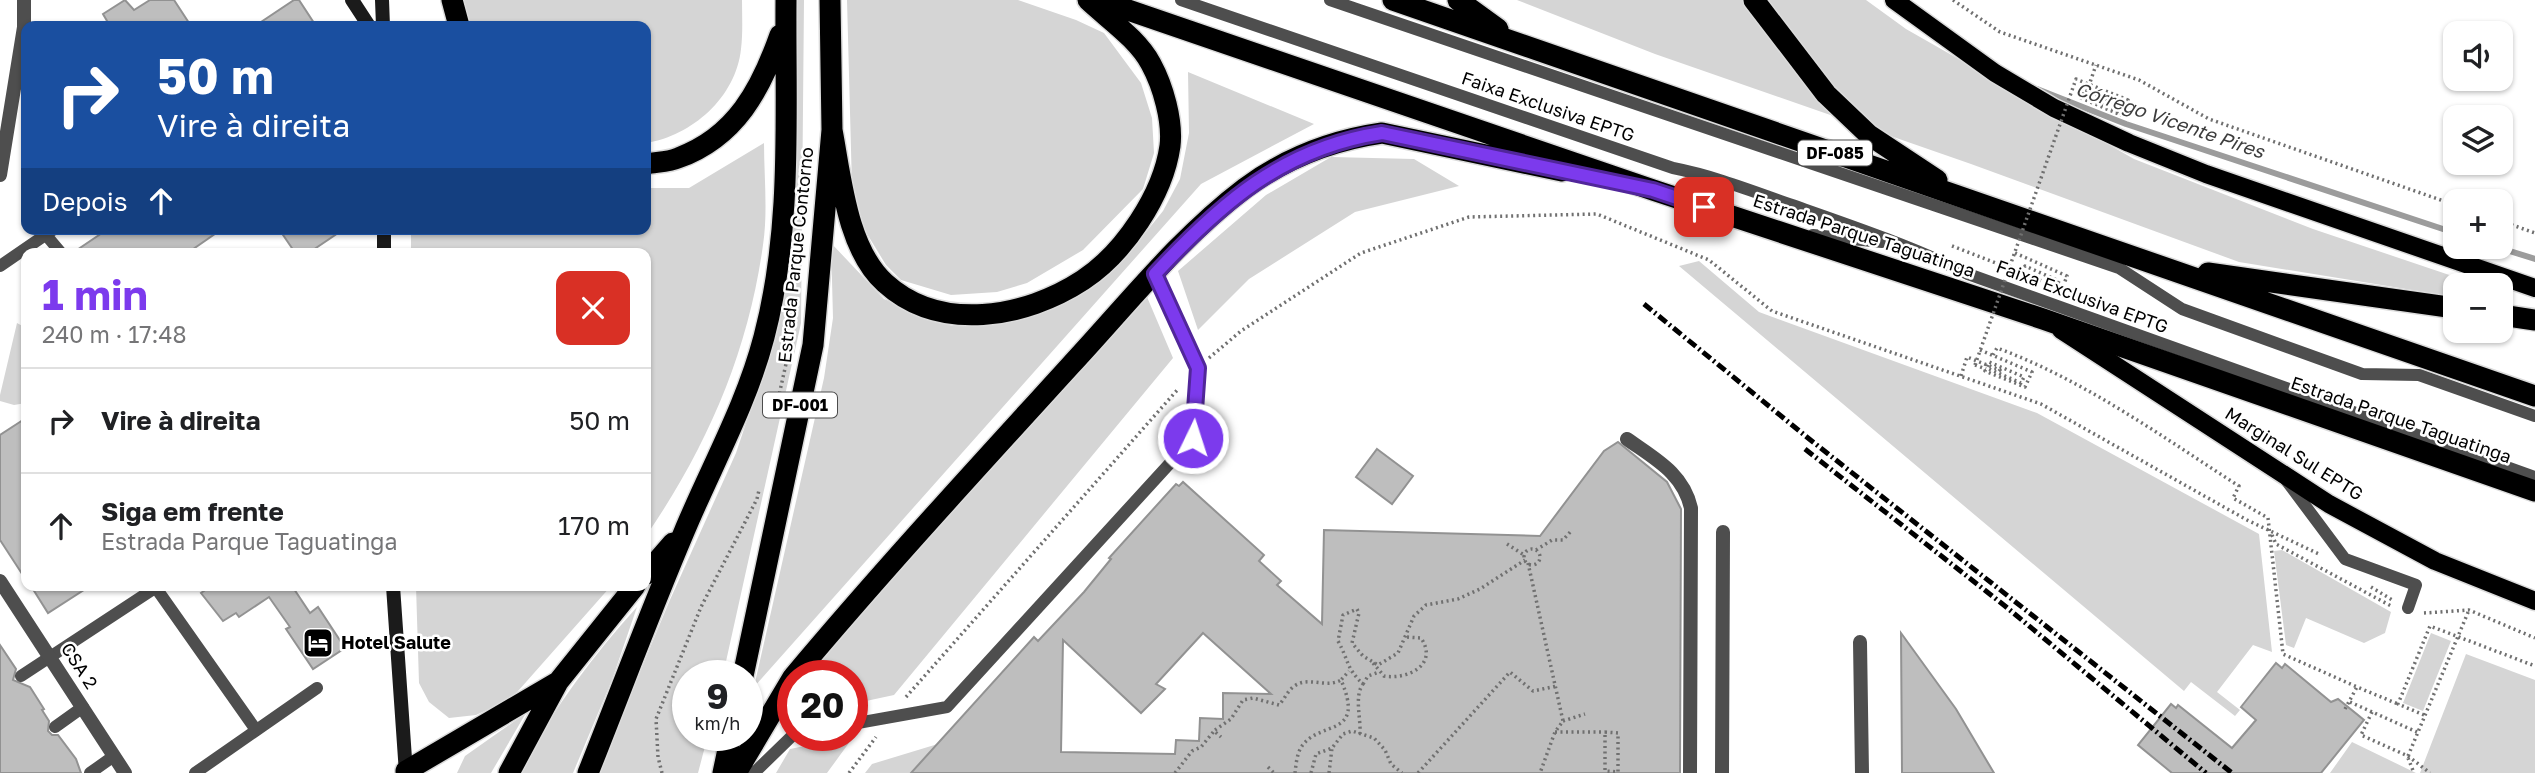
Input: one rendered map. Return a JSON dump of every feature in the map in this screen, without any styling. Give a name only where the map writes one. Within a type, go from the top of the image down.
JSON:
[{"type":"highway","points":[[452,0],[458,21]]},
{"type":"highway","name":"Estrada Parque Contorno","points":[[746,660],[813,345],[832,130],[830,0]]},
{"type":"highway","points":[[832,130],[849,215],[862,250],[884,282],[917,304],[961,315],[1000,314],[1034,304],[1083,280],[1121,246],[1152,202],[1166,168],[1171,143],[1167,108],[1151,63],[1132,40],[1088,0]]},
{"type":"highway","name":"Estrada Parque Taguatinga","points":[[1099,0],[1653,190],[2043,319],[2535,491]]},
{"type":"highway","name":"DF-085","points":[[1393,0],[2535,396]]},
{"type":"highway","points":[[1458,0],[1517,43]]},
{"type":"highway","points":[[1754,0],[1825,94],[1870,135],[1972,201]]},
{"type":"highway","points":[[651,163],[677,159],[717,138],[751,102],[769,66],[786,10]]},
{"type":"highway","name":"Estrada Parque Contorno","points":[[588,773],[684,531],[734,426],[765,337],[780,246],[786,171],[786,10]]},
{"type":"highway","points":[[806,660],[877,576],[1184,243],[1246,188],[1298,156],[1352,138],[1382,133],[1653,190]]},
{"type":"highway","points":[[2153,264],[2307,289],[2443,306]]},
{"type":"highway","points":[[2513,317],[2535,320]]},
{"type":"highway","points":[[651,568],[684,531]]},
{"type":"highway","points":[[509,773],[558,682],[631,591]]},
{"type":"highway","points":[[405,772],[558,682]]},
{"type":"highway","points":[[736,773],[777,703]]},
{"type":"highway","points":[[723,773],[727,751]]},
{"type":"main road","points":[[352,0],[366,21]]},
{"type":"main road","points":[[382,0],[383,21]]},
{"type":"main road","points":[[1894,0],[1995,72],[2054,108],[2129,143],[2206,174],[2535,288]]},
{"type":"main road","name":"Marginal Sul EPTG","points":[[2043,319],[2329,504],[2435,561],[2535,601]]},
{"type":"main road","points":[[393,591],[405,772]]},
{"type":"street","points":[[23,21],[24,0]]},
{"type":"street","points":[[0,175],[21,40]]},
{"type":"street","points":[[1628,439],[1673,473],[1687,491],[1691,508],[1690,773]]},
{"type":"street","points":[[1721,773],[1723,531]]},
{"type":"street","name":"CSA 2","points":[[0,581],[5,601],[49,657],[125,773]]},
{"type":"street","points":[[1860,642],[1862,773]]},
{"type":"lane","name":"Faixa Exclusiva EPTG","points":[[1181,0],[1673,169],[1703,174],[1900,244],[1968,275],[2535,477]]},
{"type":"lane","name":"Faixa Exclusiva EPTG","points":[[1329,0],[2119,268],[2182,309],[2362,374],[2419,375],[2535,416]]},
{"type":"lane","points":[[1798,141],[1893,191]]},
{"type":"lane","points":[[1781,232],[1900,244]]},
{"type":"lane","points":[[26,248],[46,235]]},
{"type":"lane","points":[[0,266],[21,252]]},
{"type":"lane","points":[[868,721],[947,707],[1193,438],[1198,368],[1155,274]]},
{"type":"lane","points":[[2280,472],[2345,559],[2416,585],[2403,609]]},
{"type":"lane","points":[[21,676],[151,591]]},
{"type":"lane","points":[[160,591],[256,730]]},
{"type":"lane","points":[[195,773],[317,688]]},
{"type":"lane","points":[[53,724],[81,705]]},
{"type":"lane","points":[[745,773],[757,771],[777,750]]},
{"type":"lane","points":[[90,773],[114,756]]},
{"type":"path","points":[[1953,0],[2000,32],[2139,80],[2209,119],[2443,201]]},
{"type":"path","points":[[1988,366],[1975,365],[2076,79],[2128,100],[2121,115],[2081,97],[2085,90],[2120,105],[2117,111],[2085,97],[2096,65]]},
{"type":"path","points":[[849,773],[943,652],[1198,368],[1241,331],[1361,253],[1469,217],[1597,214],[1709,260],[1772,311],[2041,404],[2247,520],[2331,560]]},
{"type":"path","points":[[2513,225],[2535,233]]},
{"type":"path","points":[[1948,244],[2057,288],[2060,281],[2025,266],[2022,272]]},
{"type":"path","points":[[2015,253],[2067,276],[2061,291],[2022,272]]},
{"type":"path","points":[[1993,355],[1997,348],[2048,368],[2147,426],[2239,486],[2233,498],[2268,518],[2283,654],[2425,715]]},
{"type":"path","points":[[1961,376],[1967,358],[1988,366],[2021,383],[2024,377],[1989,362],[1988,366],[1985,371],[2025,387],[2032,372],[1980,349]]},
{"type":"path","points":[[1563,720],[1526,559],[1529,549],[1536,550],[1552,540],[1563,540],[1572,530]]},
{"type":"path","points":[[2269,530],[2276,544],[2403,609],[2424,613],[2469,610],[2535,638]]},
{"type":"path","points":[[1507,544],[1526,559],[1538,561],[1536,550]]},
{"type":"path","points":[[1373,663],[1378,665],[1398,653],[1414,616],[1426,605],[1458,599],[1469,594],[1526,559]]},
{"type":"path","points":[[2361,580],[2403,609]]},
{"type":"path","points":[[1342,648],[1352,643],[1360,613],[1357,609],[1340,618],[1338,641],[1349,671],[1363,684]]},
{"type":"path","points":[[2414,773],[2408,756],[2469,610]]},
{"type":"path","points":[[2421,622],[2535,666]]},
{"type":"path","points":[[2398,704],[2430,626]]},
{"type":"path","points":[[1352,643],[1379,672],[1385,676],[1400,678],[1419,669],[1426,655],[1425,644],[1421,638],[1406,636]]},
{"type":"path","points":[[1175,773],[1192,751],[1201,747],[1215,730],[1231,719],[1242,700],[1253,698],[1279,705],[1294,686],[1309,681],[1335,684],[1349,671]]},
{"type":"path","points":[[1360,734],[1361,713],[1357,695],[1368,676],[1379,672]]},
{"type":"path","points":[[1418,773],[1510,672],[1533,691],[1557,686]]},
{"type":"path","points":[[1295,773],[1304,743],[1321,732],[1339,727],[1343,721],[1347,710],[1341,681]]},
{"type":"path","points":[[2345,709],[2357,687]]},
{"type":"path","points":[[2350,702],[2417,733]]},
{"type":"path","points":[[2372,712],[2361,736],[2408,756],[2430,773]]},
{"type":"path","points":[[1540,773],[1555,732],[1563,720],[1585,714]]},
{"type":"path","points":[[1215,730],[1221,737]]},
{"type":"path","points":[[1311,773],[1316,754],[1332,748],[1347,731],[1374,738],[1385,750],[1391,764],[1402,773]]},
{"type":"path","points":[[1555,732],[1605,732],[1618,733],[1616,772],[1607,772],[1605,732]]},
{"type":"path","points":[[1329,773],[1332,748]]},
{"type":"path","points":[[1268,768],[1274,773]]},
{"type":"shaded area","points":[[461,0],[742,0],[742,43],[731,83],[721,98],[695,123],[680,132],[651,142],[651,21],[467,21]]},
{"type":"shaded area","points":[[794,0],[804,0],[801,323],[726,660],[672,660],[672,751],[704,751],[698,773],[598,773],[669,602],[736,453],[780,321],[792,206]]},
{"type":"shaded area","points":[[847,0],[1018,0],[1076,20],[1104,33],[1141,83],[1152,118],[1154,153],[1143,189],[1083,250],[1027,283],[997,292],[951,295],[901,280],[886,265],[861,224],[852,187]]},
{"type":"shaded area","points":[[1517,0],[1866,0],[1906,29],[2134,159],[2313,229],[2443,273],[2443,295],[2239,262],[1971,164],[1655,54]]},
{"type":"shaded area","points":[[1188,72],[1314,124],[1201,184],[763,677],[763,660],[760,660],[824,378],[833,318],[831,243],[884,299],[952,326],[1028,318],[1095,285],[1133,248],[1163,211],[1180,179],[1189,133]]},
{"type":"shaded area","points":[[764,143],[764,232],[747,324],[722,398],[706,433],[651,528],[651,248],[411,248],[411,235],[651,235],[651,188],[689,188]]},
{"type":"shaded area","points":[[1331,157],[1414,159],[1459,186],[1355,212],[1249,279],[1198,330],[1178,271],[1266,195]]},
{"type":"shaded area","points":[[1699,261],[1759,312],[2037,413],[2259,534],[2272,652],[2253,645],[2217,692],[2240,710],[2235,716],[2191,682],[2184,691],[1679,266]]},
{"type":"shaded area","points":[[1147,297],[1173,358],[894,695],[868,701],[868,660],[822,660],[860,610]]},
{"type":"shaded area","points":[[17,323],[21,325],[21,404],[0,401]]},
{"type":"shaded area","points":[[2282,550],[2391,612],[2385,633],[2364,643],[2306,618],[2294,648],[2286,645],[2274,551]]},
{"type":"shaded area","points":[[416,591],[607,591],[511,699],[476,715],[449,718],[429,702],[419,683]]},
{"type":"shaded area","points":[[637,607],[612,680],[573,773],[520,773],[573,686]]},
{"type":"shaded area","points":[[2431,633],[2451,641],[2423,711],[2403,703]]},
{"type":"shaded area","points":[[2466,654],[2535,680],[2535,773],[2420,773]]},
{"type":"shaded area","points":[[526,713],[491,773],[457,773],[465,756]]},
{"type":"shaded area","points":[[2352,742],[2416,773],[2330,773]]},
{"type":"shaded area","points":[[941,743],[915,773],[865,773],[872,764]]},
{"type":"shaded area","points":[[789,751],[843,751],[827,773],[776,773]]},
{"type":"building","points":[[125,0],[134,10],[150,0],[174,0],[188,21],[107,21],[103,14]]},
{"type":"building","points":[[294,0],[299,0],[313,21],[262,21]]},
{"type":"building","points":[[99,235],[213,235],[195,248],[80,248]]},
{"type":"building","points":[[283,235],[335,235],[316,248],[292,248]]},
{"type":"building","points":[[21,421],[21,572],[0,540],[0,435]]},
{"type":"building","points":[[1618,442],[1667,482],[1681,509],[1680,773],[911,773],[1034,637],[1038,641],[1084,592],[1111,559],[1109,558],[1176,484],[1179,486],[1183,482],[1264,555],[1259,561],[1281,581],[1277,585],[1322,624],[1324,530],[1540,536],[1604,451]],"holes":[[[1203,633],[1271,694],[1223,693],[1223,719],[1200,718],[1199,741],[1176,740],[1175,754],[1061,752],[1063,640],[1141,713],[1165,689],[1156,684]]]},
{"type":"building","points":[[1377,449],[1413,476],[1392,504],[1356,477]]},
{"type":"building","points":[[34,591],[82,591],[48,613]]},
{"type":"building","points":[[295,591],[310,613],[318,607],[345,648],[313,669],[286,629],[290,627],[269,597],[239,617],[236,613],[223,621],[201,593]]},
{"type":"building","points":[[1901,633],[1956,709],[1994,773],[1902,773]]},
{"type":"building","points":[[0,645],[16,669],[13,680],[30,687],[49,721],[48,731],[52,735],[58,735],[76,759],[81,773],[0,773]]},
{"type":"building","points":[[2276,663],[2282,668],[2285,664],[2331,702],[2338,699],[2364,720],[2321,773],[2172,773],[2138,745],[2171,704],[2176,708],[2178,705],[2232,748],[2256,720],[2241,707]]},
{"type":"waterway","name":"Córrego Vicente Pires","points":[[2037,89],[2126,124],[2443,229]]},
{"type":"waterway","name":"Córrego Vicente Pires","points":[[2513,252],[2535,259]]},
{"type":"railway","points":[[1644,304],[1808,438],[2232,773]]},
{"type":"railway","points":[[1805,449],[2005,606],[2206,773]]},
{"type":"place","name":"Hotel Salute","points":[[318,643]]},
{"type":"route","points":[[1193,438],[1198,368],[1155,274],[1184,243],[1246,188],[1298,156],[1352,138],[1382,133],[1653,190],[1704,207]]}]
